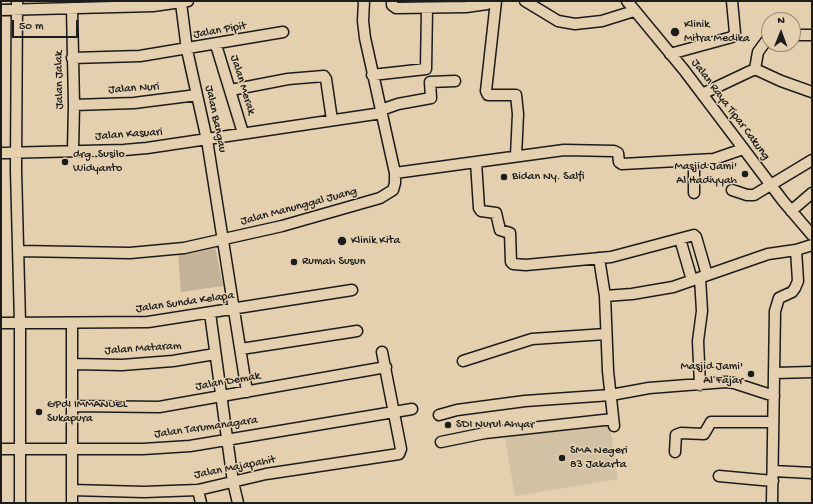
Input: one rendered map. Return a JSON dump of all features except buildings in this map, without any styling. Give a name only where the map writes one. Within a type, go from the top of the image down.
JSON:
[{"type":"street","name":"Jalan Manunggal Juang","points":[[19,251],[130,253],[184,248],[282,226],[380,198],[393,190],[395,173],[372,75],[363,21],[364,1]]},
{"type":"street","points":[[392,1],[392,5],[396,8],[466,7],[487,4],[491,1]]},
{"type":"street","points":[[496,1],[486,91],[488,95],[516,95],[518,114],[516,156]]},
{"type":"street","points":[[525,1],[558,21],[576,24],[602,21],[634,11]]},
{"type":"street","name":"Jalan Raya Tipar Cakung","points":[[626,1],[702,94],[791,211],[812,235]]},
{"type":"street","points":[[670,54],[732,37],[734,33],[732,1]]},
{"type":"street","points":[[1,10],[16,6],[72,8],[153,6],[185,2]]},
{"type":"street","name":"Jalan Bangau","points":[[185,2],[187,50],[207,140],[247,392]]},
{"type":"street","points":[[16,6],[16,152],[20,323],[20,503]]},
{"type":"street","name":"Jalan Jalak","points":[[72,8],[74,105],[73,150]]},
{"type":"street","points":[[372,75],[426,69],[427,8]]},
{"type":"street","name":"Jalan Pipit","points":[[72,58],[140,56],[187,50],[283,32]]},
{"type":"street","points":[[801,35],[812,35]]},
{"type":"street","name":"Jalan Merak","points":[[216,45],[231,90],[243,134]]},
{"type":"street","points":[[755,69],[758,52],[761,48]]},
{"type":"street","points":[[755,69],[781,81],[812,92]]},
{"type":"street","points":[[702,94],[755,69]]},
{"type":"street","points":[[231,90],[288,79],[324,76],[326,79],[332,120]]},
{"type":"street","name":"Jalan Kasuari","points":[[1,152],[124,150],[207,140],[381,112],[398,104],[431,98],[430,82],[455,81]]},
{"type":"street","name":"Jalan Nuri","points":[[74,105],[128,103],[197,95]]},
{"type":"street","points":[[395,173],[540,152],[588,150],[616,151],[619,162],[622,164],[694,161],[719,158],[744,150]]},
{"type":"street","points":[[732,190],[751,196],[812,160]]},
{"type":"street","points":[[694,161],[694,193]]},
{"type":"street","points":[[476,162],[479,208],[481,211],[496,213],[500,230],[510,233],[511,262],[513,264],[526,265],[599,258],[694,235],[696,237],[702,311],[698,341],[700,385]]},
{"type":"street","points":[[791,211],[812,193]]},
{"type":"street","points":[[680,239],[700,278]]},
{"type":"street","points":[[605,296],[632,294],[673,287],[768,254],[796,250],[812,245]]},
{"type":"street","points":[[772,503],[776,306],[780,298],[792,292],[798,281],[796,250]]},
{"type":"street","points":[[441,442],[485,433],[613,423],[606,334],[605,296],[599,258]]},
{"type":"street","name":"Jalan Sunda Kelapa","points":[[1,323],[72,324],[148,322],[352,290]]},
{"type":"street","points":[[210,313],[233,482],[238,503]]},
{"type":"street","points":[[72,324],[72,503]]},
{"type":"street","points":[[241,350],[357,331]]},
{"type":"street","points":[[463,361],[532,339],[606,334]]},
{"type":"street","points":[[382,352],[395,412]]},
{"type":"street","name":"Jalan Mataram","points":[[73,364],[122,365],[172,361],[215,354]]},
{"type":"street","name":"Jalan Demak","points":[[72,406],[159,407],[386,367]]},
{"type":"street","points":[[775,373],[812,372]]},
{"type":"street","points":[[439,415],[457,410],[525,401],[610,395],[649,388],[734,383],[774,396]]},
{"type":"street","name":"Jalan Tarumanagara","points":[[1,449],[165,448],[190,446],[412,409]]},
{"type":"street","name":"Jalan Majapahit","points":[[72,490],[144,492],[198,490],[266,474],[394,455],[401,451],[395,412]]},
{"type":"street","points":[[675,452],[676,435],[681,433],[704,434],[711,422],[773,422]]},
{"type":"street","points":[[719,476],[773,476],[812,473]]},
{"type":"street","points":[[198,490],[201,503]]},
{"type":"shaded area","points":[[215,247],[223,286],[181,292],[178,253]]},
{"type":"shaded area","name":"SMA Negeri 83 Jakarta","points":[[609,421],[618,479],[515,496],[505,438]]},
{"type":"place","name":"Klinik Mitra Medika","points":[[675,32]]},
{"type":"place","name":"drg. Susilo Widyanto","points":[[65,162]]},
{"type":"place","name":"Masjid Jami' Al Hadiyyah","points":[[745,174]]},
{"type":"place","name":"Bidan Ny. Salfi","points":[[504,177]]},
{"type":"place","name":"Klinik Kita","points":[[342,241]]},
{"type":"place","name":"Rumah Susun","points":[[294,262]]},
{"type":"place","name":"Masjid Jami' Al Fajar","points":[[751,374]]},
{"type":"place","name":"GPdI IMMANUEL Sukapura","points":[[39,412]]},
{"type":"place","name":"SDI Nurul Ahyar","points":[[448,425]]},
{"type":"place","name":"SMA Negeri 83 Jakarta","points":[[562,458]]}]
